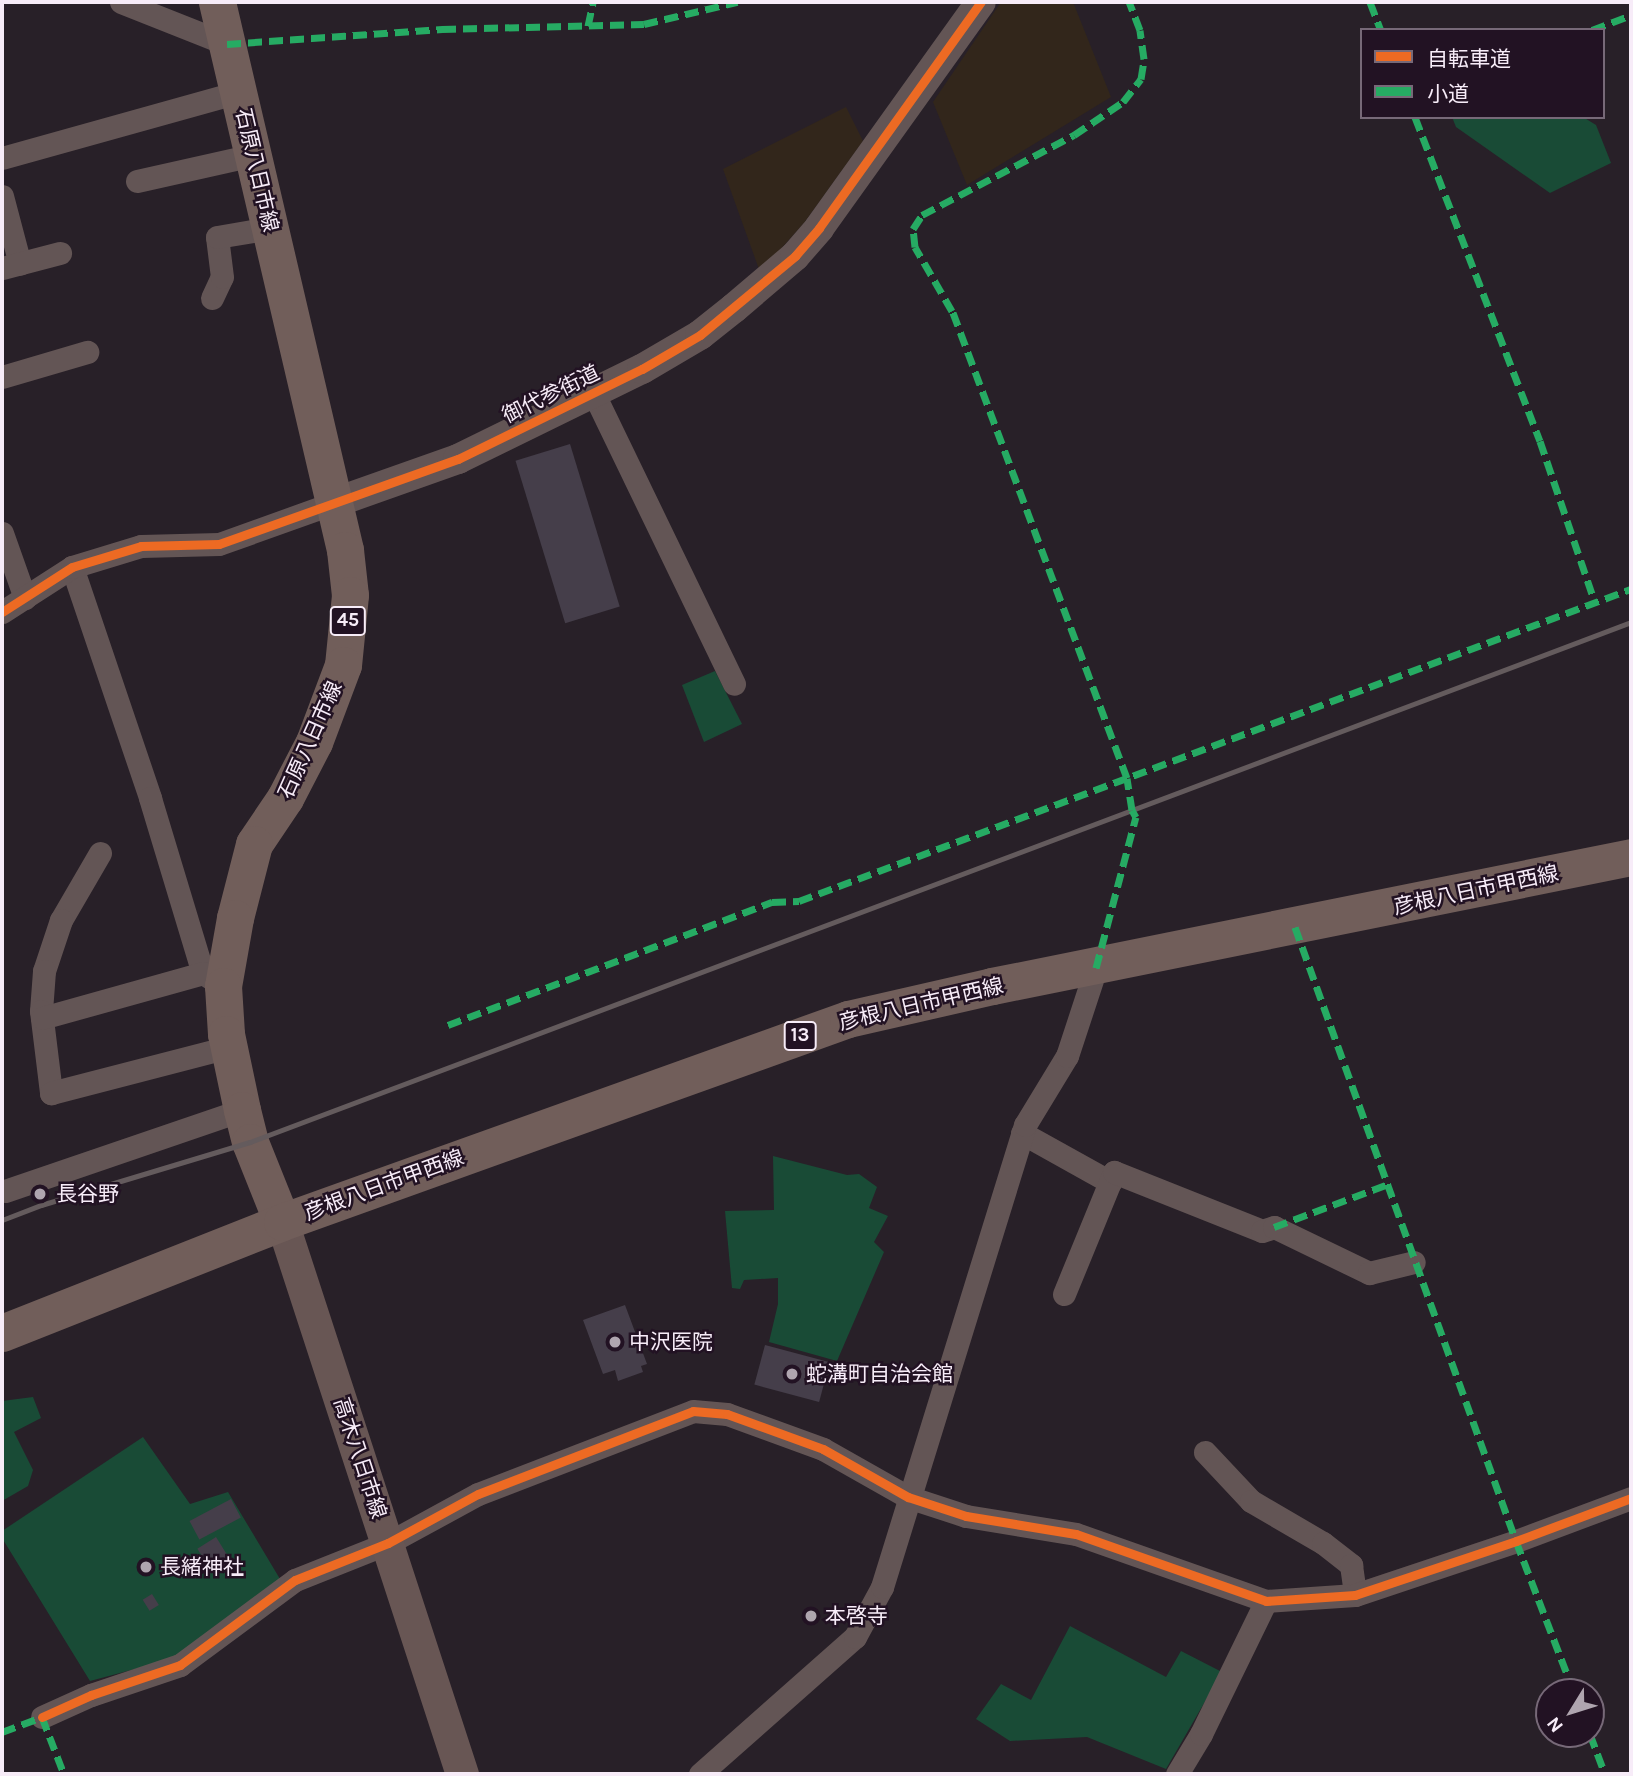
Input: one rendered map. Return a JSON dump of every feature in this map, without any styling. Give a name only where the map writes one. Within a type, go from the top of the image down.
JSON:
[{"type":"main road","name":"石原八日市線","points":[[217,2],[331,504],[345,550],[350,595],[343,665],[314,742],[285,798],[254,844],[235,918],[213,979],[250,1142],[282,1222]]},
{"type":"main road","name":"彦根八日市甲西線","points":[[2,1333],[282,1222],[848,1019],[992,986],[1096,968],[1631,857]]},
{"type":"main road","name":"高木八日市線","points":[[282,1222],[462,1774]]},
{"type":"street","points":[[121,2],[227,44]]},
{"type":"street","name":"御代参街道","points":[[2,612],[72,567],[141,546],[219,544],[457,459],[642,369],[700,335],[795,256],[870,161],[981,2]]},
{"type":"street","points":[[2,158],[239,92]]},
{"type":"street","points":[[137,181],[253,155]]},
{"type":"street","points":[[2,196],[11,266],[60,253]]},
{"type":"street","points":[[212,298],[222,277],[217,237],[270,228]]},
{"type":"street","points":[[2,377],[87,352]]},
{"type":"street","points":[[593,392],[734,684]]},
{"type":"street","points":[[2,533],[25,597]]},
{"type":"street","points":[[42,1018],[213,979],[72,567]]},
{"type":"street","points":[[100,853],[61,920],[44,971],[42,1018],[51,1093],[229,1047]]},
{"type":"street","points":[[700,1774],[855,1637],[881,1587],[1022,1133],[1067,1056],[1096,968]]},
{"type":"street","points":[[5,1191],[242,1110]]},
{"type":"street","points":[[1022,1133],[1110,1182]]},
{"type":"street","points":[[1064,1294],[1114,1172],[1262,1231],[1275,1227],[1369,1273],[1414,1262]]},
{"type":"street","points":[[42,1717],[92,1695],[180,1665],[295,1580],[388,1543],[478,1494],[693,1411],[727,1414],[823,1449],[908,1497],[966,1516],[1076,1534],[1266,1601],[1355,1595],[1516,1541],[1631,1498]]},
{"type":"street","points":[[1205,1452],[1251,1501],[1323,1543],[1351,1565],[1355,1595]]},
{"type":"street","points":[[1178,1774],[1266,1601]]},
{"type":"shaded area","points":[[1001,2],[1073,2],[1111,97],[967,185],[933,102]]},
{"type":"shaded area","points":[[846,107],[863,141],[804,223],[760,272],[723,169]]},
{"type":"green space","points":[[1453,119],[1586,119],[1596,125],[1611,163],[1550,193],[1456,127]]},
{"type":"green space","points":[[715,671],[742,724],[704,742],[682,685]]},
{"type":"green space","points":[[773,1156],[847,1175],[859,1174],[877,1187],[869,1208],[888,1216],[874,1242],[884,1252],[837,1361],[769,1342],[778,1304],[778,1278],[744,1280],[740,1289],[732,1288],[725,1211],[774,1210]]},
{"type":"green space","points":[[33,1397],[41,1418],[14,1432],[33,1470],[28,1486],[2,1501],[2,1401]]},
{"type":"green space","name":"長緒神社","points":[[143,1437],[190,1504],[228,1492],[280,1579],[180,1657],[90,1681],[2,1538],[2,1531]]},
{"type":"green space","points":[[1070,1626],[1166,1677],[1181,1651],[1222,1672],[1166,1769],[1087,1737],[1010,1741],[976,1719],[1001,1684],[1031,1700]]},
{"type":"building","points":[[570,444],[620,607],[565,623],[515,461]]},
{"type":"building","name":"中沢医院","points":[[625,1305],[647,1364],[641,1366],[643,1372],[618,1381],[615,1370],[603,1374],[583,1320]]},
{"type":"building","name":"蛇溝町自治会館","points":[[765,1345],[830,1362],[819,1402],[754,1385]]},
{"type":"building","points":[[231,1499],[241,1518],[199,1540],[190,1521]]},
{"type":"building","points":[[216,1537],[233,1564],[214,1576],[197,1549]]},
{"type":"building","points":[[152,1594],[159,1605],[150,1611],[143,1600]]},
{"type":"railway","points":[[2,1220],[41,1205],[250,1142],[1631,622]]},
{"type":"marked path","points":[[588,26],[593,2]]},
{"type":"marked path","points":[[227,44],[442,29],[644,24],[737,2]]},
{"type":"marked path","points":[[1096,968],[1136,817],[1132,810],[1127,778],[952,311],[915,247],[913,229],[922,215],[1074,135],[1123,102],[1141,79],[1144,59],[1140,30],[1129,2]]},
{"type":"marked path","points":[[1370,2],[1380,28]]},
{"type":"marked path","points":[[1597,28],[1629,16]]},
{"type":"marked path","points":[[1416,119],[1540,441],[1595,603]]},
{"type":"marked path","points":[[448,1025],[772,902],[799,901],[1631,589]]},
{"type":"marked path","points":[[1295,927],[1516,1541],[1569,1678]]},
{"type":"marked path","points":[[1274,1227],[1386,1185]]},
{"type":"marked path","points":[[2,1732],[42,1717],[64,1774]]},
{"type":"marked path","points":[[1595,1748],[1605,1774]]},
{"type":"cycle path","points":[[2,612],[72,567],[141,546],[219,544],[458,459],[642,369],[700,335],[795,256],[819,228],[981,2]]},
{"type":"cycle path","points":[[42,1717],[91,1695],[180,1665],[295,1580],[388,1543],[478,1494],[693,1411],[727,1414],[823,1449],[908,1497],[966,1516],[1076,1534],[1266,1601],[1355,1595],[1516,1541],[1631,1498]]},
{"type":"place","name":"長谷野","points":[[40,1194]]},
{"type":"place","name":"中沢医院","points":[[615,1342]]},
{"type":"place","name":"蛇溝町自治会館","points":[[792,1374]]},
{"type":"place","name":"長緒神社","points":[[146,1567]]},
{"type":"place","name":"本啓寺","points":[[811,1616]]}]
